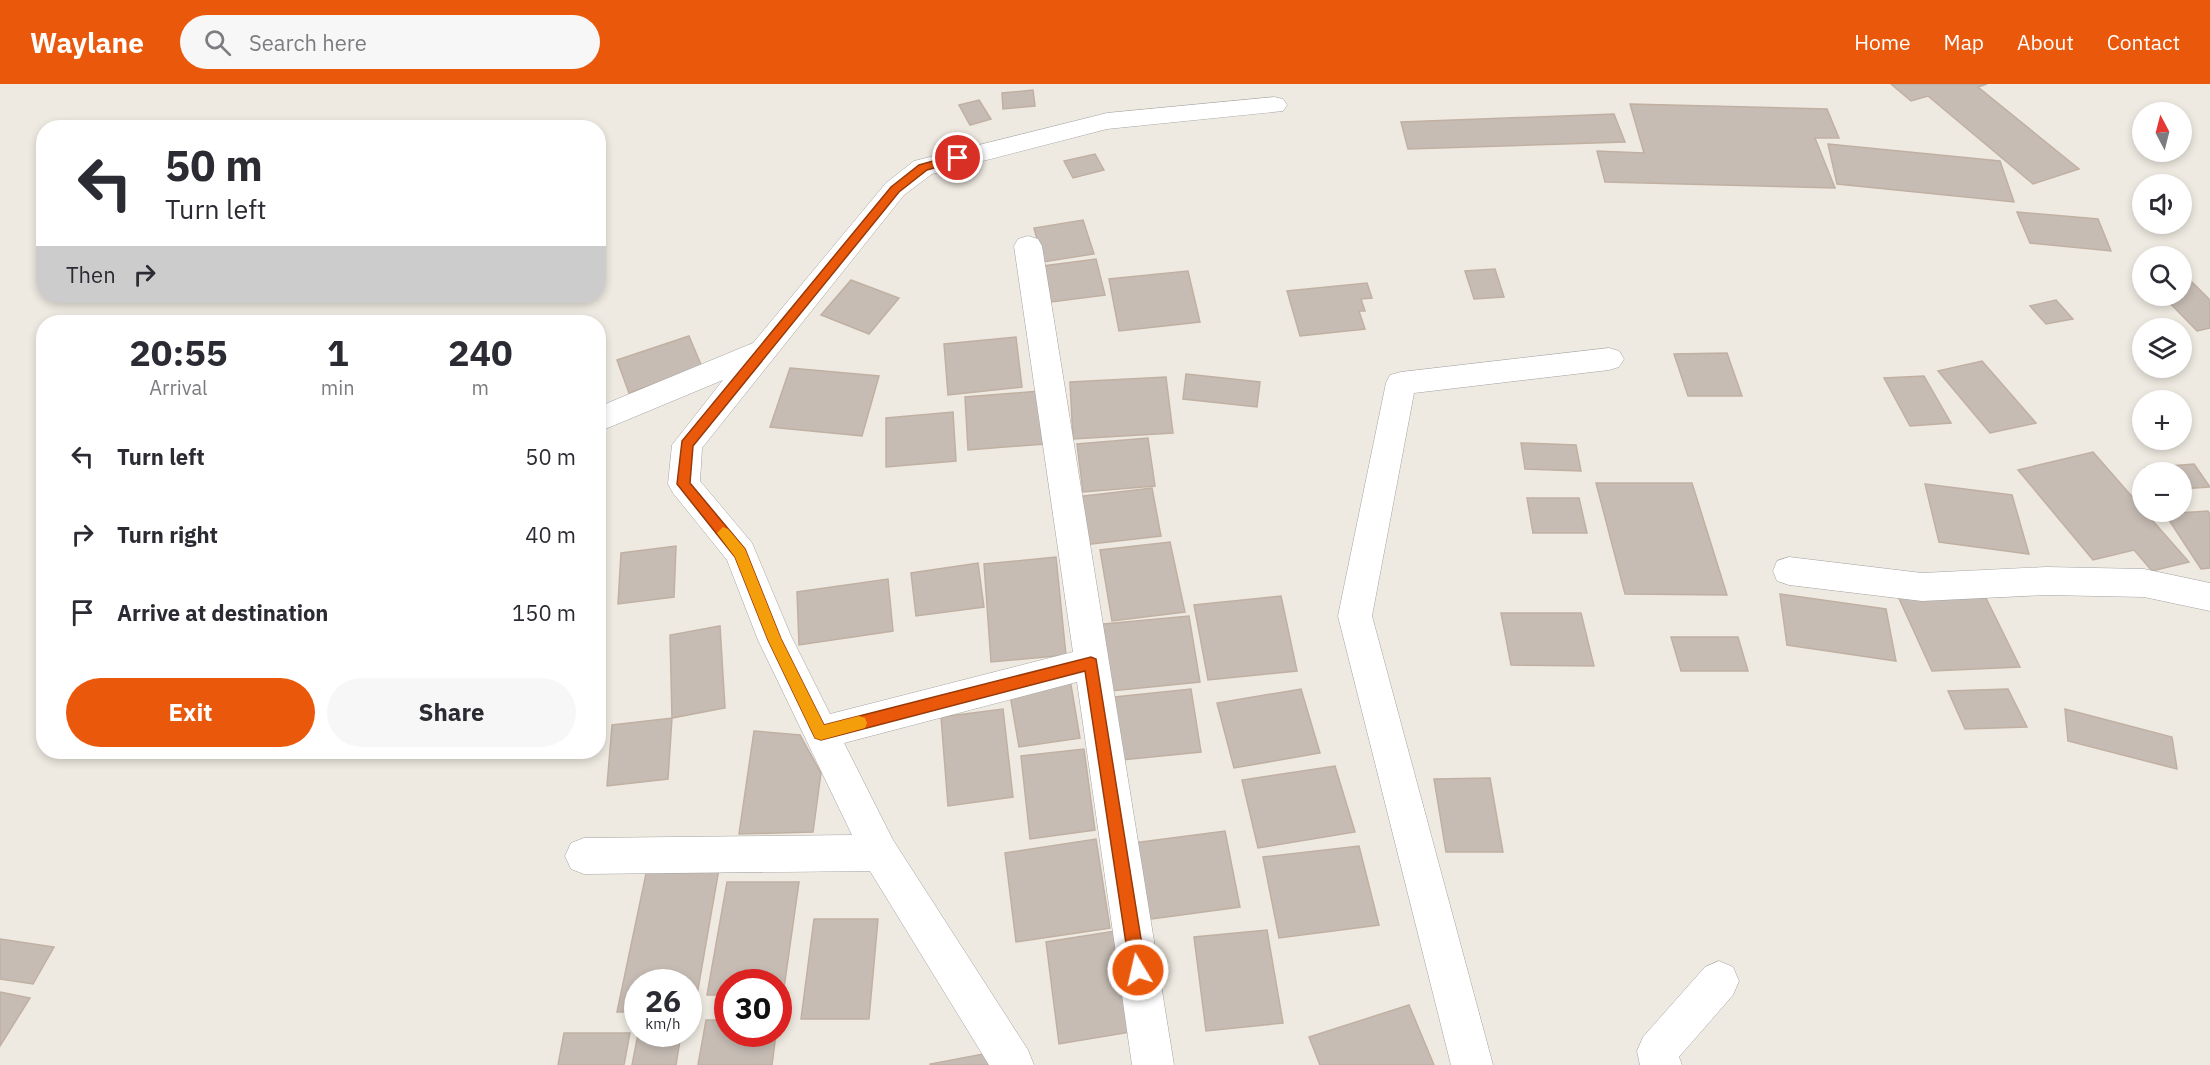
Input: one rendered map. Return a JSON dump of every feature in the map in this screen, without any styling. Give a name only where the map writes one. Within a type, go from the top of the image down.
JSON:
[{"type":"street","points":[[1013,1065],[880,853],[775,640],[740,554],[684,484],[687,445],[895,189],[923,167],[1107,121],[1274,105]]},
{"type":"street","points":[[1028,246],[1153,1065]]},
{"type":"street","points":[[606,417],[764,350]]},
{"type":"street","points":[[1472,1065],[1355,616],[1401,383],[1609,359]]},
{"type":"street","points":[[1789,571],[1922,586],[2046,581],[2144,583],[2210,597]]},
{"type":"street","points":[[821,733],[1091,663]]},
{"type":"street","points":[[584,856],[880,853]]},
{"type":"street","points":[[1661,1065],[1657,1051],[1719,981]]},
{"type":"building","points":[[1891,84],[1987,84],[1978,87],[2079,169],[2033,184],[1928,96],[1911,101]]},
{"type":"building","points":[[1033,90],[1035,106],[1003,109],[1002,93]]},
{"type":"building","points":[[979,100],[991,119],[970,125],[959,105]]},
{"type":"building","points":[[1630,104],[1827,109],[1839,138],[1815,138],[1835,188],[1605,182],[1597,151],[1644,153]]},
{"type":"building","points":[[1614,114],[1625,142],[1408,149],[1401,122]]},
{"type":"building","points":[[1828,144],[2000,161],[2014,202],[1837,184]]},
{"type":"building","points":[[1095,154],[1104,170],[1073,178],[1064,161]]},
{"type":"building","points":[[2017,212],[2098,219],[2111,251],[2030,243]]},
{"type":"building","points":[[1083,220],[1094,254],[1043,262],[1034,228]]},
{"type":"building","points":[[1096,259],[1105,295],[1051,302],[1043,266]]},
{"type":"building","points":[[1495,269],[1504,297],[1474,299],[1465,271]]},
{"type":"building","points":[[1188,271],[1200,322],[1119,331],[1109,279]]},
{"type":"building","points":[[851,280],[899,298],[869,334],[821,315]]},
{"type":"building","points":[[2192,282],[2210,300],[2210,328],[2197,331],[2192,326],[2192,318],[2184,318],[2173,306],[2192,306]]},
{"type":"building","points":[[1367,283],[1372,298],[1361,299],[1365,311],[1359,311],[1365,329],[1300,336],[1287,291]]},
{"type":"building","points":[[2056,300],[2073,319],[2046,324],[2030,306]]},
{"type":"building","points":[[689,336],[702,367],[629,393],[617,360]]},
{"type":"building","points":[[1016,337],[1022,387],[948,395],[944,344]]},
{"type":"building","points":[[1727,353],[1742,396],[1688,396],[1674,354]]},
{"type":"building","points":[[1982,361],[2036,423],[1990,433],[1938,371]]},
{"type":"building","points":[[790,368],[879,376],[862,436],[770,427]]},
{"type":"building","points":[[1186,374],[1260,382],[1257,407],[1183,399]]},
{"type":"building","points":[[1924,376],[1951,423],[1910,426],[1884,378]]},
{"type":"building","points":[[1166,377],[1173,433],[1073,439],[1070,382]]},
{"type":"building","points":[[1040,391],[1045,444],[968,450],[965,397]]},
{"type":"building","points":[[953,412],[956,461],[886,467],[886,418]]},
{"type":"building","points":[[1148,438],[1155,486],[1083,492],[1077,444]]},
{"type":"building","points":[[1521,443],[1576,445],[1581,471],[1525,469]]},
{"type":"building","points":[[2093,452],[2132,497],[2132,522],[2154,522],[2189,562],[2152,571],[2134,550],[2093,560],[2018,470]]},
{"type":"building","points":[[2192,464],[2194,464],[2210,487],[2192,488]]},
{"type":"building","points":[[1596,483],[1692,483],[1727,595],[1625,594]]},
{"type":"building","points":[[1925,484],[2012,495],[2029,554],[1939,542]]},
{"type":"building","points":[[1152,488],[1161,536],[1083,545],[1076,497]]},
{"type":"building","points":[[1527,498],[1579,498],[1587,533],[1533,533]]},
{"type":"building","points":[[2208,511],[2210,515],[2210,568],[2201,569],[2170,522],[2192,522],[2192,512]]},
{"type":"building","points":[[1170,542],[1185,612],[1112,621],[1100,550]]},
{"type":"building","points":[[676,546],[674,597],[618,604],[621,553]]},
{"type":"building","points":[[1056,557],[1066,655],[991,662],[984,564]]},
{"type":"building","points":[[978,563],[984,607],[916,616],[911,573]]},
{"type":"building","points":[[888,579],[893,631],[799,645],[797,592]]},
{"type":"building","points":[[1981,588],[2020,667],[1932,671],[1896,592]]},
{"type":"building","points":[[1780,594],[1886,609],[1896,661],[1787,645]]},
{"type":"building","points":[[1281,596],[1297,671],[1208,680],[1194,605]]},
{"type":"building","points":[[1501,613],[1581,613],[1594,666],[1511,665]]},
{"type":"building","points":[[1189,616],[1200,682],[1101,692],[1093,625]]},
{"type":"building","points":[[720,626],[725,708],[672,718],[670,635]]},
{"type":"building","points":[[1671,637],[1738,637],[1748,671],[1681,671]]},
{"type":"building","points":[[1070,679],[1080,738],[1019,747],[1009,689]]},
{"type":"building","points":[[1191,689],[1201,752],[1112,761],[1105,698]]},
{"type":"building","points":[[1301,689],[1320,753],[1234,768],[1217,703]]},
{"type":"building","points":[[2008,689],[2027,727],[1965,729],[1948,691]]},
{"type":"building","points":[[1003,709],[1013,797],[948,806],[941,717]]},
{"type":"building","points":[[2065,709],[2172,737],[2177,769],[2068,741]]},
{"type":"building","points":[[672,718],[668,779],[607,786],[612,725]]},
{"type":"building","points":[[754,731],[800,735],[821,773],[813,832],[739,834]]},
{"type":"building","points":[[1084,749],[1095,830],[1030,839],[1021,756]]},
{"type":"building","points":[[1335,766],[1355,832],[1258,848],[1242,780]]},
{"type":"building","points":[[1490,778],[1503,852],[1446,852],[1434,779]]},
{"type":"building","points":[[1225,831],[1240,907],[1137,921],[1126,844]]},
{"type":"building","points":[[1096,839],[1110,928],[1016,942],[1005,853]]},
{"type":"building","points":[[1359,846],[1379,925],[1279,938],[1263,857]]},
{"type":"building","points":[[647,869],[719,869],[702,969],[626,969]]},
{"type":"building","points":[[727,882],[799,882],[787,969],[714,969],[714,995],[707,995]]},
{"type":"building","points":[[814,919],[878,919],[869,1019],[801,1019]]},
{"type":"building","points":[[1267,930],[1283,1023],[1206,1031],[1194,937]]},
{"type":"building","points":[[1115,931],[1131,1032],[1059,1044],[1046,942]]},
{"type":"building","points":[[0,939],[54,947],[33,984],[0,979]]},
{"type":"building","points":[[624,979],[624,1012],[617,1012]]},
{"type":"building","points":[[0,992],[30,998],[0,1046]]},
{"type":"building","points":[[1409,1005],[1434,1065],[1320,1065],[1309,1037]]},
{"type":"building","points":[[706,1020],[714,1020],[714,1047],[774,1047],[772,1065],[698,1065]]},
{"type":"building","points":[[564,1033],[624,1033],[624,1047],[627,1047],[624,1065],[558,1065]]},
{"type":"building","points":[[635,1047],[679,1047],[676,1065],[632,1065]]},
{"type":"building","points":[[983,1054],[990,1065],[930,1065],[930,1064]]},
{"type":"slow traffic","points":[[723,533],[740,554],[775,640],[821,733],[859,723]]},
{"type":"route","points":[[958,158],[923,167],[895,189],[687,445],[684,484],[740,554],[775,640],[821,733],[1091,663],[1138,970]]}]
